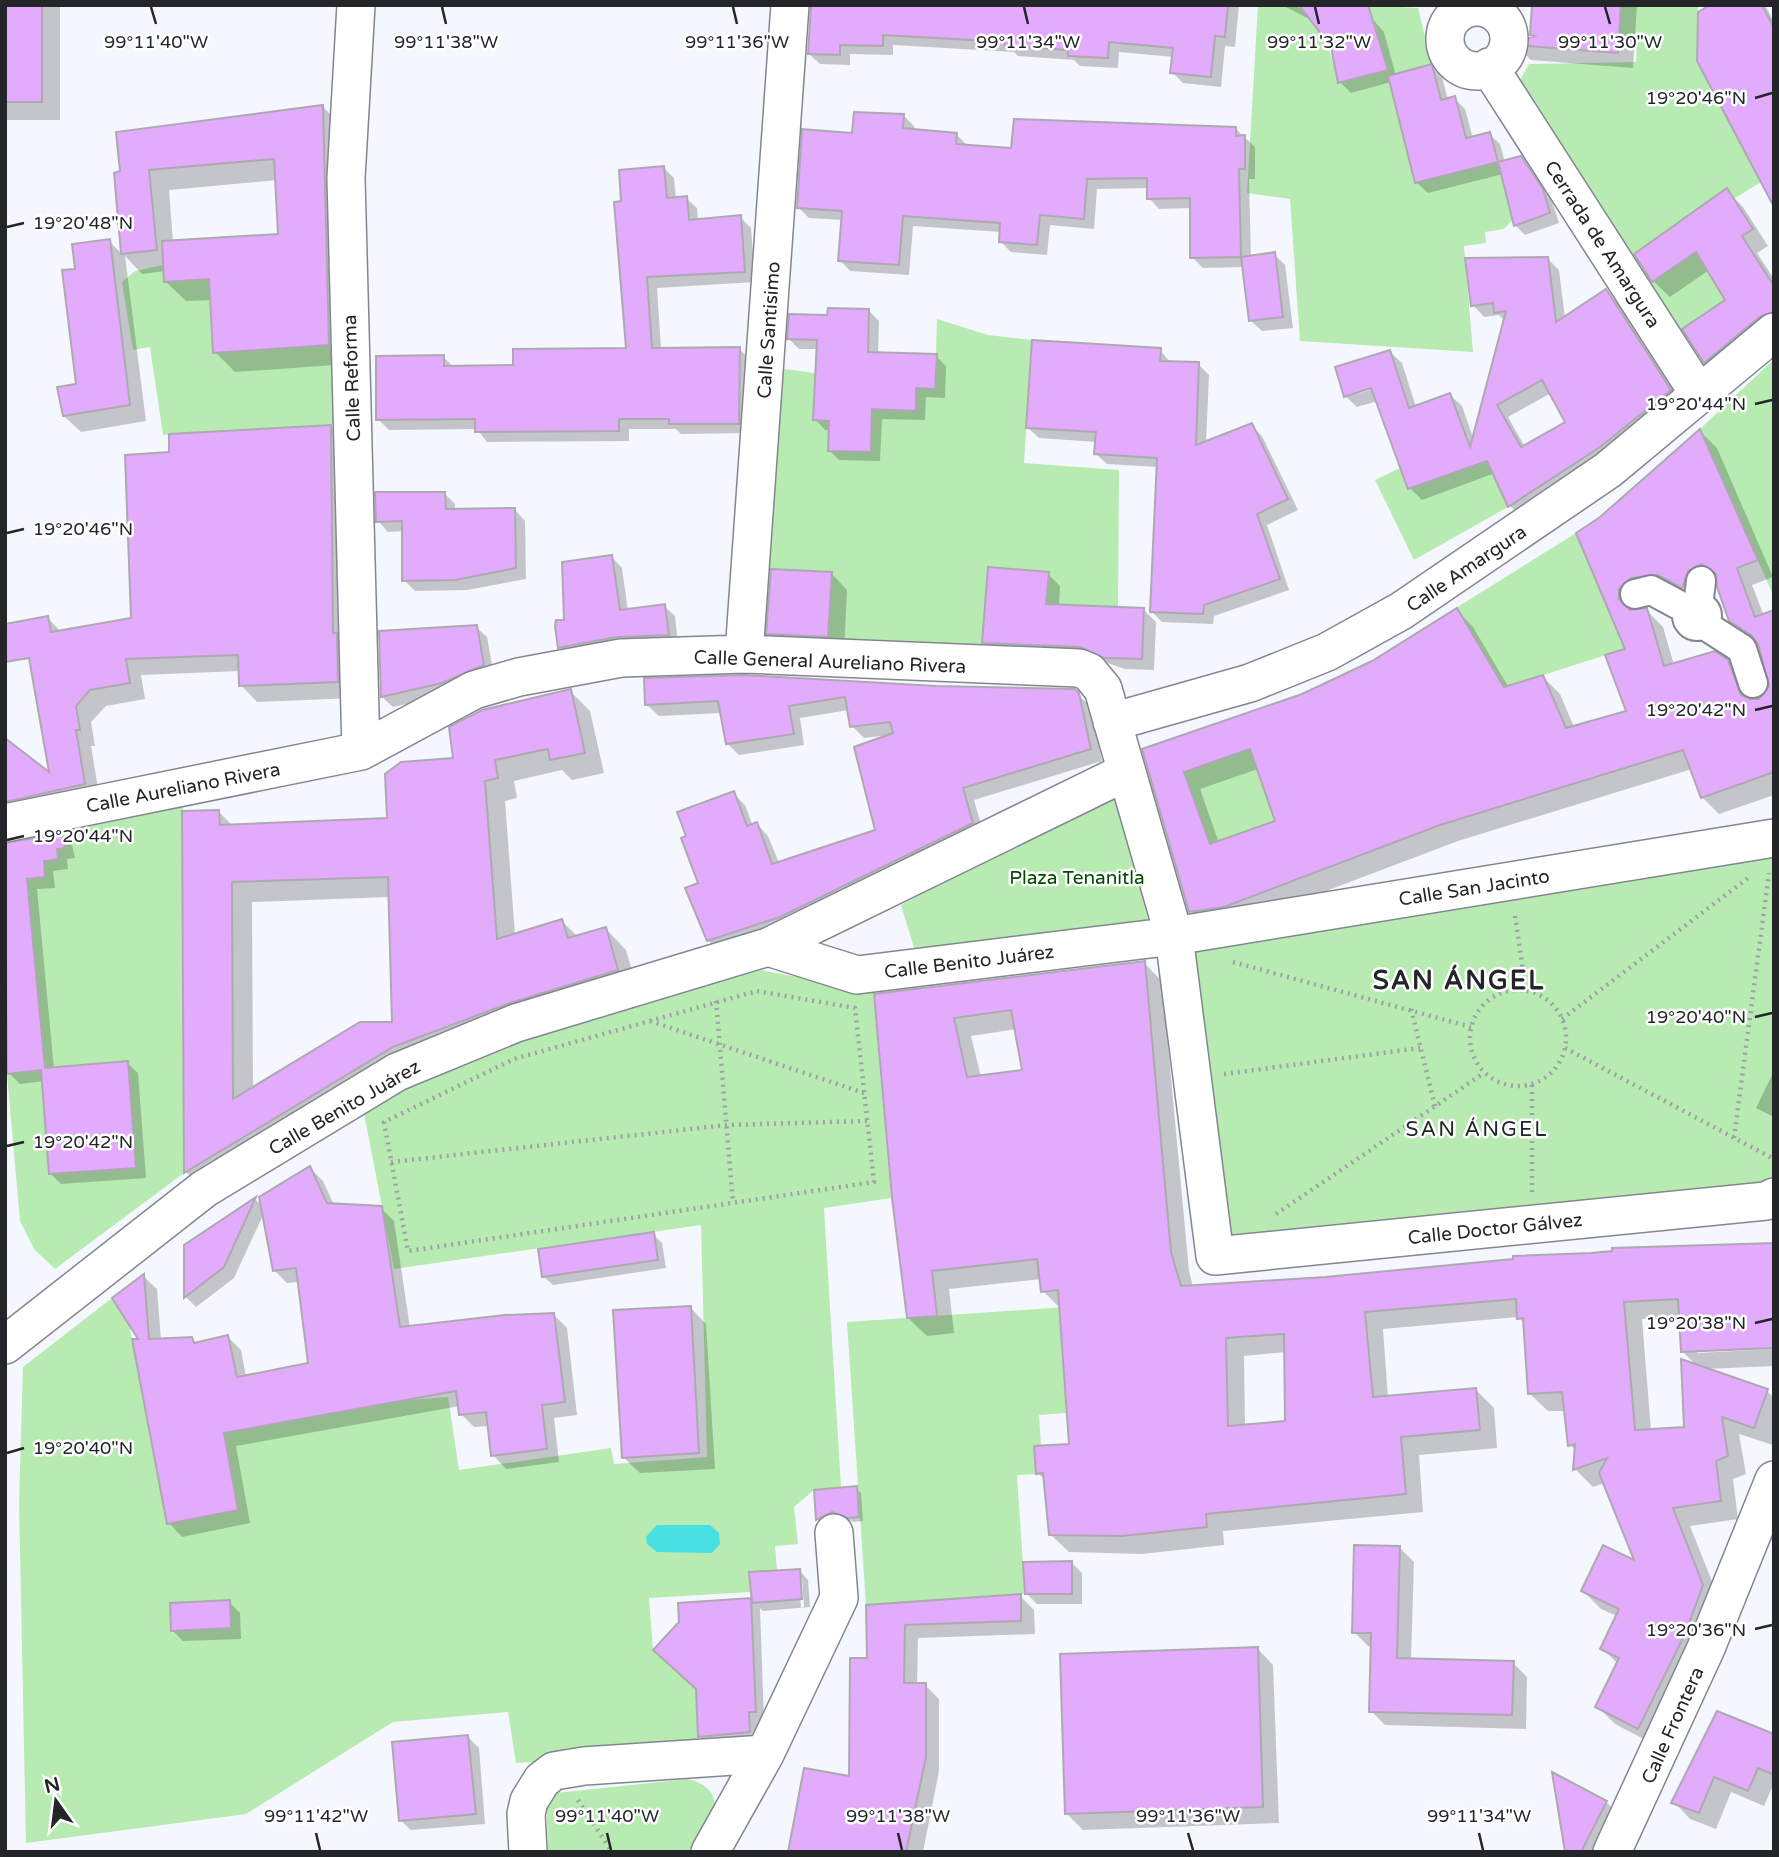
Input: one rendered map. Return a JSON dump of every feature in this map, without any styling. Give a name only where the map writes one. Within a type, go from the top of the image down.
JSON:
[{"type":"street","name":"Calle Reforma","points":[[356,5],[346,178],[361,751]]},
{"type":"street","name":"Calle Santisimo","points":[[744,654],[790,5]]},
{"type":"street","name":"Cerrada de Amargura","points":[[1497,81],[1699,394]]},
{"type":"street","name":"Calle Amargura","points":[[1112,722],[1250,683],[1327,652],[1401,611],[1598,478],[1774,332]]},
{"type":"street","points":[[1636,594],[1651,590],[1697,605],[1742,649],[1753,683]]},
{"type":"street","name":"Calle General Aureliano Rivera","points":[[361,751],[453,700],[496,682],[621,658],[744,654],[1067,667],[1089,672],[1098,680],[1112,722]]},
{"type":"street","points":[[1112,722],[1174,936]]},
{"type":"street","name":"Calle Aureliano Rivera","points":[[5,823],[361,751]]},
{"type":"street","name":"Calle Benito Juárez","points":[[6,1342],[204,1189],[397,1072],[516,1023],[768,947],[1126,772]]},
{"type":"street","name":"Calle San Jacinto","points":[[1174,936],[1510,881],[1772,849]]},
{"type":"street","name":"Calle Benito Juárez","points":[[768,947],[857,975],[1174,936]]},
{"type":"street","name":"Calle Doctor Gálvez","points":[[1174,936],[1215,1256],[1766,1200],[1774,1197]]},
{"type":"street","name":"Calle Frontera","points":[[1612,1852],[1706,1648],[1774,1480]]},
{"type":"street","points":[[710,1852],[765,1754],[839,1598],[834,1534]]},
{"type":"street","points":[[528,1852],[526,1814],[529,1801],[542,1780],[554,1771],[584,1766],[765,1754]]},
{"type":"path","points":[[1734,1138],[1772,849]]},
{"type":"path","points":[[1562,1019],[1748,877]]},
{"type":"path","points":[[1510,881],[1526,991]]},
{"type":"path","points":[[1225,960],[1411,1008],[1471,1027]]},
{"type":"path","points":[[757,991],[855,1008],[874,1182],[408,1251],[384,1122],[514,1059],[650,1021],[757,991]]},
{"type":"path","points":[[1526,991],[1553,1006],[1562,1019],[1566,1033],[1565,1048],[1554,1070],[1532,1084],[1506,1085],[1484,1073],[1474,1059],[1470,1043],[1471,1027],[1481,1008],[1498,995],[1526,991]]},
{"type":"path","points":[[715,993],[733,1203]]},
{"type":"path","points":[[1411,1008],[1435,1105]]},
{"type":"path","points":[[650,1021],[864,1093]]},
{"type":"path","points":[[1214,1076],[1420,1048]]},
{"type":"path","points":[[1565,1048],[1774,1159]]},
{"type":"path","points":[[1269,1220],[1484,1073]]},
{"type":"path","points":[[1532,1084],[1532,1224]]},
{"type":"path","points":[[391,1162],[727,1125],[867,1121]]},
{"type":"path","points":[[588,1794],[575,1795],[612,1852]]},
{"type":"green space","points":[[1258,5],[1291,5],[1311,16],[1324,37],[1339,83],[1387,70],[1376,27],[1363,5],[1418,8],[1432,64],[1397,112],[1415,183],[1498,162],[1503,182],[1537,193],[1504,229],[1485,232],[1486,243],[1464,246],[1473,352],[1300,341],[1290,199],[1247,193]]},
{"type":"green space","points":[[1621,5],[1698,5],[1697,61],[1761,182],[1722,206],[1716,196],[1628,257],[1515,89],[1529,64],[1636,62],[1637,41],[1619,40]]},
{"type":"green space","points":[[1696,252],[1725,300],[1676,333],[1647,286]]},
{"type":"green space","points":[[163,265],[164,282],[230,278],[214,352],[334,344],[334,424],[163,435],[150,347],[133,350],[122,282],[135,271]]},
{"type":"green space","points":[[937,319],[988,335],[1032,340],[1024,463],[1119,470],[1118,607],[1087,606],[1085,657],[1042,655],[1049,572],[989,567],[981,653],[828,647],[831,572],[760,569],[777,368],[815,373],[813,420],[829,421],[828,451],[871,452],[872,409],[915,411],[916,388],[935,388]]},
{"type":"green space","points":[[1772,361],[1774,364],[1774,597],[1700,429]]},
{"type":"green space","points":[[1487,461],[1508,507],[1414,560],[1375,480],[1400,468],[1409,489]]},
{"type":"green space","points":[[1576,533],[1625,649],[1502,688],[1456,608]]},
{"type":"green space","points":[[1250,749],[1275,821],[1210,844],[1184,772]]},
{"type":"green space","name":"Plaza Tenanitla","points":[[1114,793],[1150,927],[915,951],[901,905]]},
{"type":"green space","points":[[183,803],[184,1173],[55,1269],[34,1249],[20,1221],[7,1074],[27,879],[45,877],[44,861],[58,859],[57,849],[65,847],[61,827]]},
{"type":"green space","points":[[1774,849],[1774,1178],[1769,1182],[1225,1241],[1185,947]]},
{"type":"green space","points":[[761,970],[873,991],[891,1198],[824,1208],[841,1488],[814,1490],[794,1507],[798,1544],[775,1546],[777,1570],[749,1572],[751,1592],[649,1598],[653,1650],[676,1671],[696,1677],[698,1751],[516,1763],[508,1712],[393,1722],[246,1814],[26,1843],[19,1502],[23,1367],[112,1298],[129,1324],[168,1524],[238,1510],[224,1433],[410,1400],[448,1397],[459,1470],[611,1448],[614,1464],[707,1457],[701,1225],[394,1269],[364,1113],[405,1088],[512,1040]]},
{"type":"green space","points":[[1110,1304],[1135,1327],[1061,1332],[1066,1413],[1039,1415],[1041,1446],[1036,1474],[1017,1475],[1025,1594],[866,1605],[847,1322]]},
{"type":"green space","points":[[689,1779],[702,1785],[714,1800],[715,1810],[699,1852],[548,1852],[546,1794]]},
{"type":"water","points":[[657,1525],[710,1525],[719,1533],[720,1544],[712,1553],[657,1552],[647,1544],[646,1537]]},
{"type":"building","points":[[5,5],[42,5],[42,102],[5,102]]},
{"type":"building","points":[[811,5],[1228,5],[1225,37],[1215,36],[1211,77],[1170,73],[1173,48],[1109,42],[1108,58],[1068,56],[1068,50],[1005,46],[1005,42],[883,35],[883,46],[840,45],[840,55],[808,54]]},
{"type":"building","points":[[1299,5],[1368,5],[1388,70],[1338,83],[1331,47]]},
{"type":"building","points":[[1532,5],[1621,5],[1618,53],[1513,45],[1513,42],[1534,36],[1530,35]]},
{"type":"building","points":[[1710,5],[1762,5],[1774,28],[1774,207],[1697,61],[1698,12]]},
{"type":"building","points":[[1432,64],[1441,100],[1455,96],[1466,138],[1490,132],[1498,162],[1415,183],[1388,76]]},
{"type":"building","points":[[323,105],[329,345],[213,353],[209,279],[164,282],[162,241],[278,234],[274,159],[149,170],[157,250],[121,254],[114,173],[120,171],[116,132]]},
{"type":"building","points":[[854,112],[904,114],[903,128],[957,133],[956,144],[1011,148],[1014,119],[1236,127],[1236,136],[1245,135],[1245,169],[1239,169],[1241,257],[1190,258],[1190,198],[1147,199],[1147,178],[1087,179],[1084,219],[1040,215],[1037,245],[999,242],[1000,223],[903,216],[899,265],[838,261],[842,211],[797,208],[802,129],[852,133]]},
{"type":"building","points":[[1521,156],[1543,189],[1550,213],[1514,226],[1498,162]]},
{"type":"building","points":[[664,166],[667,198],[687,196],[689,220],[741,215],[745,272],[647,277],[652,348],[740,347],[739,424],[669,424],[669,419],[619,419],[619,431],[475,432],[475,419],[376,420],[376,356],[444,355],[444,366],[513,365],[513,349],[626,348],[614,202],[621,201],[619,170]]},
{"type":"building","points":[[1727,188],[1753,229],[1742,236],[1774,286],[1774,312],[1761,316],[1704,363],[1682,329],[1725,300],[1696,252],[1652,282],[1634,254]]},
{"type":"building","points":[[110,239],[130,405],[63,416],[57,387],[76,384],[62,270],[75,269],[72,244]]},
{"type":"building","points":[[1275,252],[1283,317],[1249,321],[1241,257]]},
{"type":"building","points":[[1548,257],[1556,322],[1606,289],[1671,390],[1600,447],[1508,507],[1487,461],[1408,489],[1371,388],[1344,397],[1335,367],[1390,350],[1409,408],[1450,393],[1470,447],[1506,311],[1494,313],[1493,303],[1471,306],[1465,258]],"holes":[[[1542,380],[1565,422],[1521,447],[1497,405]]]},
{"type":"building","points":[[828,308],[869,309],[868,352],[937,354],[935,389],[916,388],[916,411],[872,409],[871,452],[828,451],[829,421],[813,420],[817,340],[787,339],[789,314],[827,315]]},
{"type":"building","points":[[1032,340],[1161,348],[1160,361],[1199,362],[1196,445],[1252,423],[1288,499],[1257,514],[1280,579],[1204,605],[1203,614],[1150,612],[1157,458],[1094,454],[1096,432],[1026,428]]},
{"type":"building","points":[[331,425],[333,633],[337,633],[338,682],[239,686],[238,655],[126,659],[130,683],[90,690],[76,706],[80,730],[76,730],[85,784],[5,802],[5,738],[49,772],[29,658],[5,662],[5,624],[48,616],[51,632],[131,618],[125,455],[169,452],[169,434]]},
{"type":"building","points":[[1700,429],[1758,560],[1737,568],[1755,617],[1774,610],[1774,772],[1701,798],[1683,750],[1440,825],[1224,907],[1189,912],[1142,749],[1302,694],[1372,661],[1457,608],[1504,687],[1543,675],[1566,728],[1626,711],[1605,655],[1625,649],[1576,533],[1600,517]],"holes":[[[1702,564],[1716,574],[1717,587],[1729,621],[1751,635],[1758,644],[1769,686],[1759,699],[1741,695],[1728,660],[1715,651],[1664,666],[1647,608],[1630,610],[1619,599],[1619,589],[1631,578],[1658,575],[1682,588],[1688,571]],[[1250,749],[1275,821],[1210,844],[1184,772]]]},
{"type":"building","points":[[375,492],[445,492],[446,509],[515,508],[516,568],[455,580],[402,581],[402,521],[376,522]]},
{"type":"building","points":[[612,555],[620,610],[665,604],[669,635],[617,637],[558,648],[556,620],[564,620],[562,562]]},
{"type":"building","points":[[988,567],[1049,572],[1046,604],[1144,608],[1142,659],[1104,658],[1080,647],[982,643]]},
{"type":"building","points":[[771,569],[832,572],[828,637],[766,634]]},
{"type":"building","points":[[477,625],[484,665],[442,683],[381,697],[379,631]]},
{"type":"building","points":[[744,675],[936,686],[1075,689],[1079,693],[1091,749],[963,788],[973,823],[780,917],[707,941],[685,888],[698,883],[681,838],[686,836],[677,812],[734,791],[747,826],[757,822],[772,864],[875,830],[854,747],[893,733],[890,722],[850,727],[845,697],[789,706],[794,734],[726,744],[718,701],[645,705],[644,678]]},
{"type":"building","points":[[571,689],[585,753],[550,760],[548,749],[495,760],[498,778],[485,781],[497,939],[562,919],[568,938],[606,927],[618,970],[510,1003],[393,1047],[184,1173],[182,811],[219,810],[220,825],[387,818],[385,774],[401,762],[453,758],[449,727],[482,710]],"holes":[[[388,877],[392,1022],[360,1022],[233,1099],[232,882]]]},
{"type":"building","points":[[62,833],[65,848],[57,849],[58,859],[44,861],[45,877],[27,879],[45,1068],[128,1061],[136,1168],[49,1174],[41,1070],[7,1074],[5,843]]},
{"type":"building","points":[[1145,961],[1171,1252],[1181,1286],[1325,1277],[1513,1259],[1513,1256],[1612,1251],[1612,1248],[1774,1243],[1774,1348],[1681,1352],[1678,1299],[1624,1302],[1635,1430],[1684,1427],[1681,1359],[1768,1389],[1754,1428],[1722,1417],[1728,1456],[1716,1461],[1721,1501],[1673,1508],[1703,1585],[1685,1634],[1638,1729],[1595,1707],[1619,1658],[1600,1649],[1619,1609],[1581,1591],[1603,1545],[1634,1560],[1599,1473],[1607,1458],[1573,1470],[1575,1444],[1568,1446],[1562,1392],[1528,1394],[1523,1318],[1517,1319],[1516,1299],[1365,1312],[1373,1397],[1476,1388],[1480,1430],[1401,1437],[1406,1494],[1206,1514],[1207,1527],[1122,1536],[1049,1535],[1043,1473],[1036,1474],[1034,1446],[1069,1444],[1058,1290],[1041,1292],[1037,1259],[932,1271],[937,1316],[907,1318],[892,1198],[874,994]],"holes":[[[1011,1010],[1022,1070],[967,1077],[954,1018]],[[1284,1334],[1285,1421],[1228,1426],[1226,1338]]]},
{"type":"building","points":[[310,1166],[327,1203],[382,1206],[400,1327],[505,1315],[554,1313],[565,1402],[542,1405],[547,1449],[491,1456],[486,1412],[459,1415],[456,1391],[224,1433],[238,1510],[167,1524],[132,1339],[138,1339],[112,1298],[144,1274],[149,1339],[192,1337],[194,1343],[228,1335],[237,1377],[308,1363],[296,1268],[273,1271],[259,1197]]},
{"type":"building","points":[[256,1197],[224,1267],[184,1298],[184,1245]]},
{"type":"building","points":[[654,1232],[658,1260],[542,1277],[538,1249]]},
{"type":"building","points":[[691,1306],[699,1453],[622,1458],[613,1310]]},
{"type":"building","points":[[857,1486],[859,1517],[847,1518],[832,1512],[816,1520],[814,1490]]},
{"type":"building","points":[[1354,1545],[1400,1546],[1397,1658],[1514,1661],[1512,1715],[1369,1712],[1371,1633],[1352,1633]]},
{"type":"building","points":[[1072,1561],[1072,1594],[1025,1594],[1023,1562]]},
{"type":"building","points":[[800,1569],[802,1599],[752,1603],[749,1572]]},
{"type":"building","points":[[1021,1594],[1021,1621],[905,1625],[904,1683],[926,1683],[926,1757],[906,1852],[788,1852],[804,1768],[849,1776],[850,1658],[867,1658],[866,1605]]},
{"type":"building","points":[[751,1598],[756,1712],[749,1712],[750,1732],[698,1737],[696,1689],[653,1650],[679,1622],[678,1603]]},
{"type":"building","points":[[230,1600],[231,1628],[171,1631],[170,1603]]},
{"type":"building","points":[[1258,1647],[1263,1807],[1065,1814],[1060,1654]]},
{"type":"building","points":[[1717,1711],[1774,1734],[1774,1775],[1758,1768],[1748,1791],[1714,1777],[1699,1813],[1671,1803]]},
{"type":"building","points":[[468,1735],[476,1814],[399,1821],[392,1742]]},
{"type":"building","points":[[1552,1772],[1607,1801],[1581,1852],[1565,1852]]},
{"type":"district","name":"SAN ÁNGEL","points":[[1459,980]]},
{"type":"district","name":"SAN ÁNGEL","points":[[1477,1129]]}]
